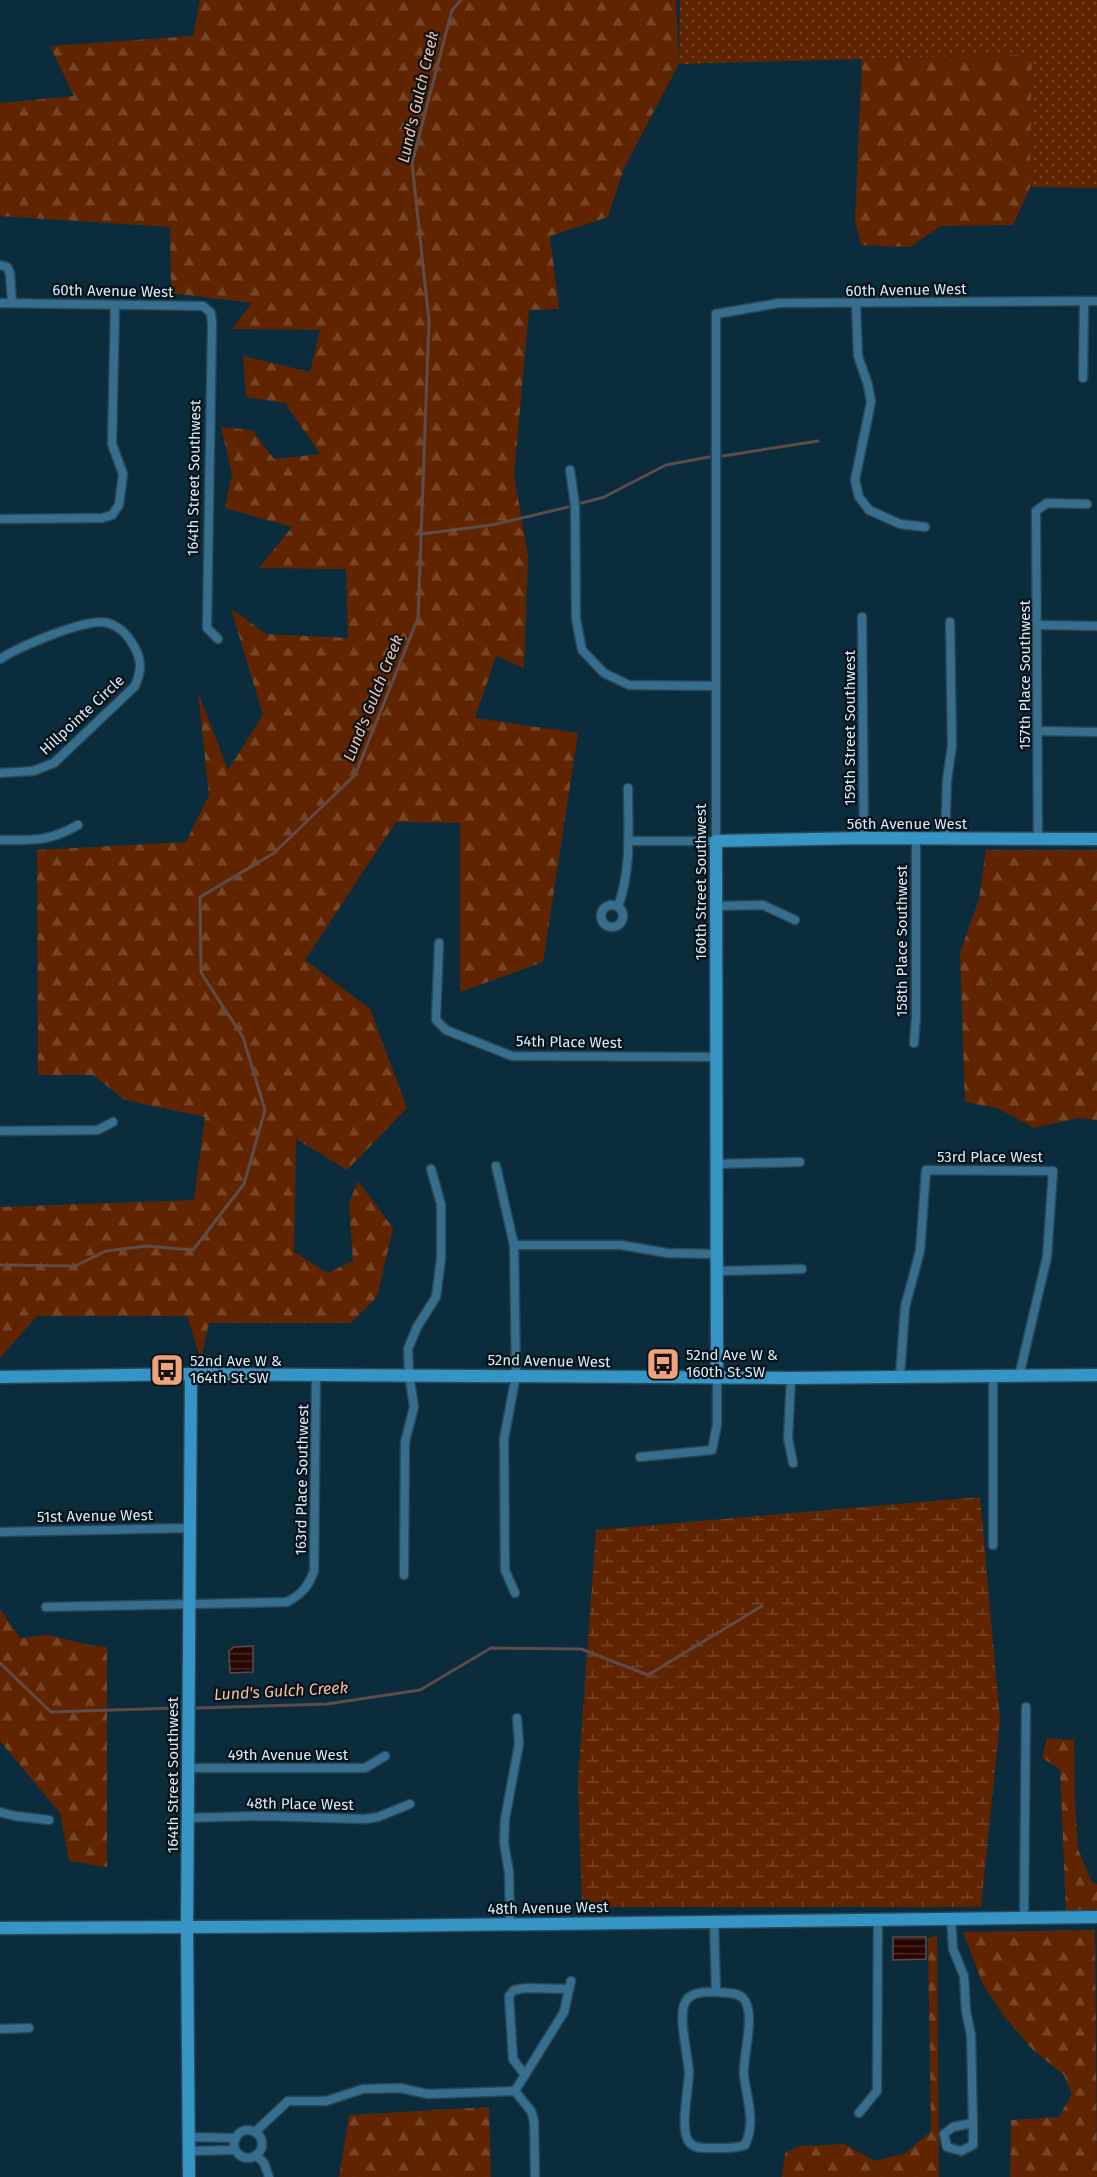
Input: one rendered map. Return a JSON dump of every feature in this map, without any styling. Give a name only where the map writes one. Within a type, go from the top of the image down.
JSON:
[{"type":"street","points":[[0,265],[7,267],[10,273],[12,303]]},
{"type":"street","points":[[1083,378],[1084,301]]},
{"type":"street","name":"60th Avenue West","points":[[716,314],[779,303],[1097,301]]},
{"type":"street","name":"60th Avenue West","points":[[0,303],[203,306],[211,313]]},
{"type":"street","points":[[856,304],[858,357],[868,385],[871,402],[855,480],[860,497],[869,510],[900,525],[925,527]]},
{"type":"street","points":[[0,519],[102,518],[112,515],[119,505],[123,474],[112,444],[114,305]]},
{"type":"street","name":"164th Street Southwest","points":[[211,313],[207,628],[218,639]]},
{"type":"street","name":"160th Street Southwest","points":[[640,1457],[712,1450],[717,1425],[716,314]]},
{"type":"street","points":[[570,470],[575,505],[576,619],[582,650],[604,673],[629,685],[716,686]]},
{"type":"street","name":"157th Place Southwest","points":[[1038,839],[1036,511],[1047,503],[1087,504]]},
{"type":"street","name":"159th Street Southwest","points":[[862,617],[864,838]]},
{"type":"street","name":"Hillpointe Circle","points":[[0,659],[17,648],[89,622],[108,623],[127,634],[139,653],[141,672],[135,686],[54,763],[33,771],[0,773]]},
{"type":"street","points":[[945,838],[947,780],[952,746],[950,622]]},
{"type":"street","points":[[1038,625],[1097,626]]},
{"type":"street","points":[[1039,731],[1097,732]]},
{"type":"street","points":[[618,907],[626,884],[628,788]]},
{"type":"street","points":[[0,840],[43,840],[62,835],[78,825]]},
{"type":"street","name":"56th Avenue West","points":[[716,842],[864,838],[1097,839]]},
{"type":"street","name":"158th Place Southwest","points":[[914,1043],[916,838]]},
{"type":"street","points":[[628,841],[716,842]]},
{"type":"street","points":[[716,906],[763,905],[795,920]]},
{"type":"street","name":"54th Place West","points":[[439,943],[436,1020],[446,1030],[512,1056],[717,1057]]},
{"type":"street","points":[[0,1131],[98,1130],[113,1122]]},
{"type":"street","points":[[717,1164],[800,1162]]},
{"type":"street","points":[[496,1166],[514,1245],[516,1375],[504,1439],[505,1569],[515,1593]]},
{"type":"street","points":[[404,1575],[405,1442],[414,1407],[408,1349],[417,1327],[436,1297],[441,1259],[441,1204],[431,1169]]},
{"type":"street","name":"53rd Place West","points":[[900,1376],[905,1307],[920,1251],[926,1170],[1053,1171],[1047,1257],[1019,1376]]},
{"type":"street","points":[[514,1245],[621,1245],[666,1253],[717,1254]]},
{"type":"street","points":[[717,1271],[802,1269]]},
{"type":"street","name":"164th Street Southwest","points":[[189,2177],[187,1818],[191,1374]]},
{"type":"street","name":"52nd Avenue West","points":[[0,1377],[191,1374],[791,1378],[1097,1375]]},
{"type":"street","name":"163rd Place Southwest","points":[[189,1603],[287,1602],[300,1596],[309,1585],[314,1571],[316,1374]]},
{"type":"street","points":[[993,1376],[993,1545]]},
{"type":"street","points":[[791,1378],[788,1439],[793,1463]]},
{"type":"street","name":"51st Avenue West","points":[[0,1532],[190,1528]]},
{"type":"street","points":[[46,1607],[189,1603]]},
{"type":"street","points":[[1024,1917],[1026,1707]]},
{"type":"street","points":[[510,1923],[509,1872],[504,1843],[505,1819],[519,1744],[517,1718]]},
{"type":"street","name":"49th Avenue West","points":[[188,1768],[365,1768],[385,1756]]},
{"type":"street","name":"48th Place West","points":[[187,1818],[260,1816],[365,1819],[378,1817],[410,1804]]},
{"type":"street","points":[[0,1812],[50,1820]]},
{"type":"street","name":"48th Avenue West","points":[[0,1928],[187,1928],[1097,1917]]},
{"type":"street","points":[[951,1918],[953,1949],[964,1976],[970,2036],[973,2123]]},
{"type":"street","points":[[714,1920],[716,1992]]},
{"type":"street","points":[[860,2113],[877,2091],[878,1920]]},
{"type":"street","points":[[515,2091],[525,2075],[564,2012],[570,1985],[514,1990],[509,1996],[513,2059],[525,2075]]},
{"type":"street","points":[[698,1992],[716,1992],[736,1994],[743,1998],[748,2007],[744,2075],[750,2107],[750,2135],[745,2145],[736,2148],[702,2148],[692,2145],[686,2139],[685,2099],[689,2087],[689,2070],[684,2047],[684,2006],[688,1998],[698,1992]]},
{"type":"street","points":[[0,2029],[29,2028]]},
{"type":"street","points":[[255,2132],[288,2101],[326,2101],[363,2089],[400,2088],[428,2094],[515,2091]]},
{"type":"street","points":[[515,2091],[531,2111],[534,2121],[535,2177]]},
{"type":"street","points":[[189,2151],[235,2150],[244,2157],[256,2155],[260,2152],[262,2144],[255,2132],[246,2130],[236,2138],[235,2150]]},
{"type":"street","points":[[189,2137],[236,2138]]},
{"type":"street","points":[[256,2155],[264,2163],[268,2177]]},
{"type":"green space","points":[[200,0],[676,0],[679,64],[624,168],[608,217],[550,236],[559,309],[529,310],[514,476],[528,555],[524,668],[496,656],[475,718],[578,733],[543,962],[460,992],[460,823],[396,822],[305,960],[370,1009],[407,1108],[347,1170],[296,1139],[294,1252],[328,1273],[353,1261],[349,1203],[358,1181],[393,1228],[377,1297],[351,1323],[209,1323],[201,1360],[187,1316],[37,1316],[0,1358],[0,1207],[194,1200],[205,1117],[125,1100],[93,1075],[38,1075],[37,850],[186,842],[209,795],[198,692],[228,770],[263,715],[231,609],[266,634],[348,638],[346,569],[259,568],[292,527],[225,508],[232,474],[221,427],[252,430],[274,459],[320,454],[285,403],[246,397],[243,356],[310,372],[320,330],[232,329],[252,303],[171,293],[170,227],[0,216],[0,103],[74,96],[50,46],[193,36]]},
{"type":"green space","points":[[680,0],[1097,0],[1097,188],[1030,187],[1032,54],[679,64]]},
{"type":"green space","points":[[1032,54],[1030,187],[1013,225],[941,226],[910,247],[861,245],[855,220],[862,59]]},
{"type":"green space","points":[[986,850],[1097,850],[1097,1120],[1078,1118],[1034,1128],[997,1108],[965,1102],[960,953],[979,899]]},
{"type":"green space","points":[[980,1497],[1000,1720],[981,1907],[582,1907],[578,1780],[596,1530]]},
{"type":"green space","points":[[0,1609],[20,1638],[49,1635],[88,1645],[107,1647],[107,1867],[69,1861],[60,1813],[0,1741]]},
{"type":"green space","points":[[1047,1738],[1074,1740],[1078,1849],[1092,1883],[1097,1884],[1097,1911],[1066,1910],[1060,1769],[1042,1758]]},
{"type":"green space","points":[[1095,1930],[1097,2177],[1010,2177],[1011,2120],[1059,2117],[1072,2094],[1064,2075],[1032,2049],[1003,2015],[983,1985],[963,1932]]},
{"type":"green space","points":[[937,1935],[939,2177],[782,2177],[785,2153],[799,2146],[844,2144],[875,2161],[906,2153],[931,2131],[928,1938]]},
{"type":"green space","points":[[489,2107],[491,2177],[339,2177],[349,2115]]},
{"type":"shaded area","points":[[253,1646],[253,1672],[230,1673],[229,1651],[234,1647]]},
{"type":"shaded area","points":[[893,1937],[926,1937],[926,1959],[893,1960]]},
{"type":"waterway","name":"Lund's Gulch Creek","points":[[0,1265],[75,1266],[106,1251],[146,1246],[193,1250],[244,1184],[265,1110],[243,1037],[201,973],[200,897],[274,853],[355,775],[418,618],[429,321],[412,163],[452,10],[461,0]]},
{"type":"waterway","points":[[723,456],[818,441]]},
{"type":"waterway","points":[[582,503],[604,497],[666,465],[709,457]]},
{"type":"waterway","points":[[421,534],[492,525],[568,507]]},
{"type":"waterway","name":"Lund's Gulch Creek","points":[[197,1708],[327,1704],[420,1690],[491,1648],[581,1649],[648,1675],[762,1606]]},
{"type":"waterway","name":"Lund's Gulch Creek","points":[[0,1663],[51,1712],[176,1708]]},
{"type":"place","name":"52nd Ave W & 160th St SW","points":[[663,1364]]},
{"type":"place","name":"52nd Ave W & 164th St SW","points":[[167,1370]]}]
